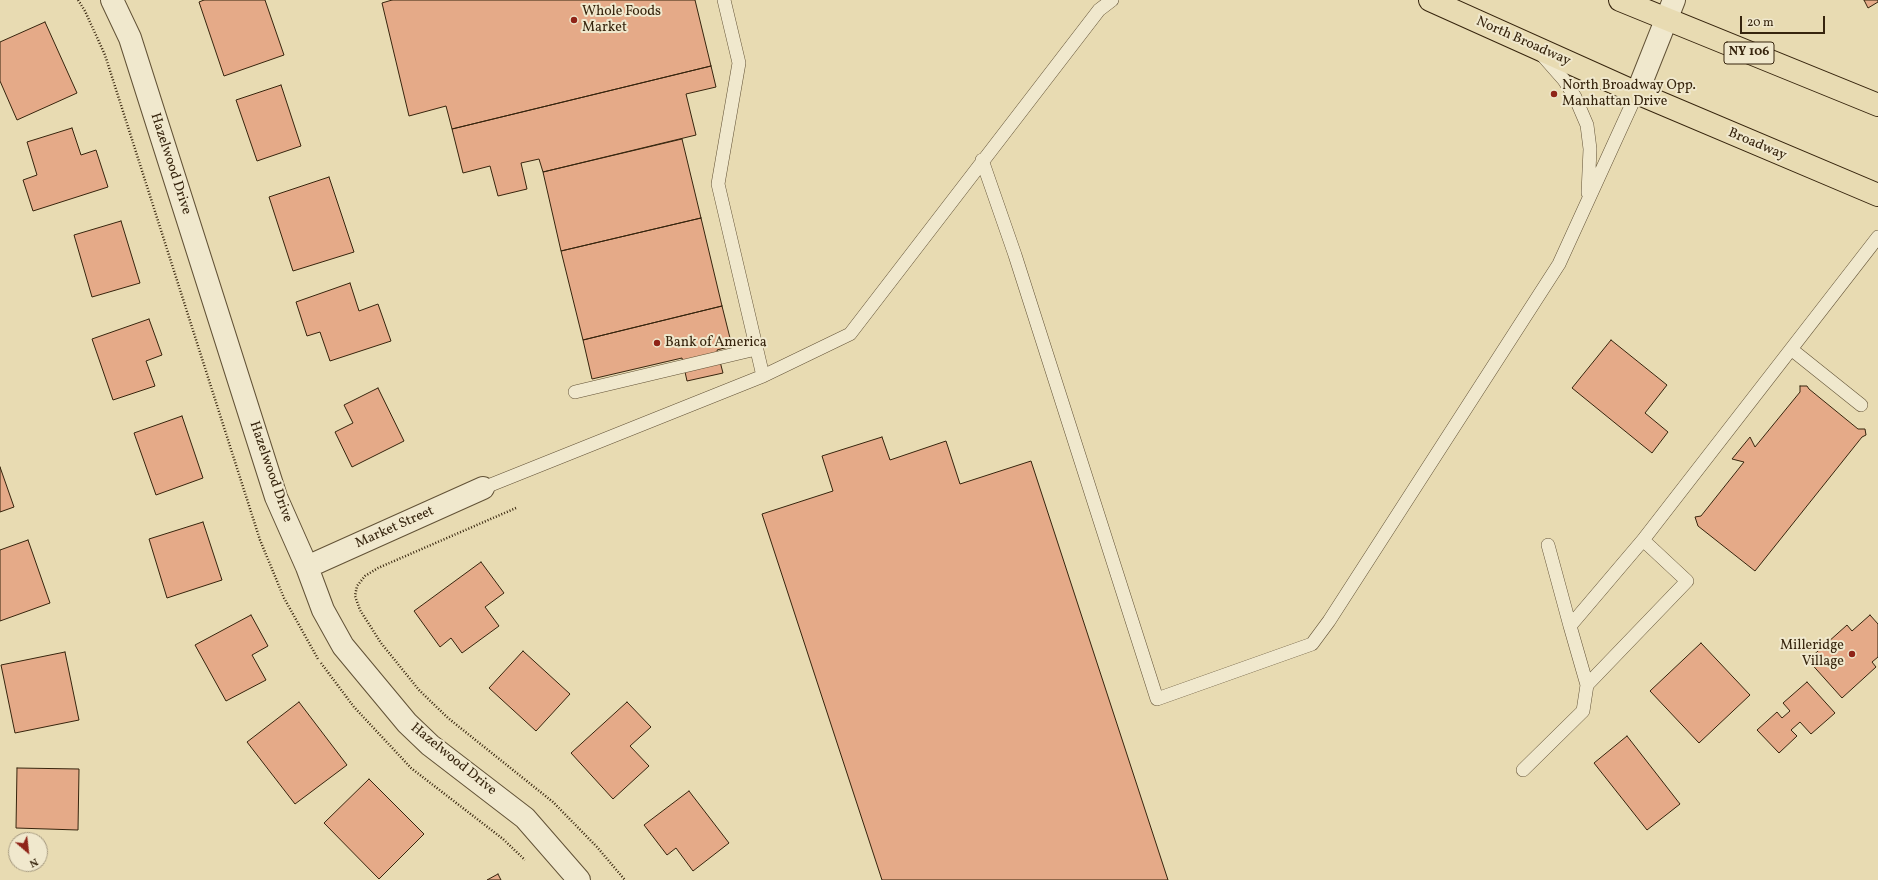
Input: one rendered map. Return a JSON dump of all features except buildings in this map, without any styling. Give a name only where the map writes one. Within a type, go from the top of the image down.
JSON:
[{"type":"main road","name":"North Broadway","points":[[1430,0],[1637,93]]},
{"type":"main road","name":"NY 106","points":[[1620,0],[1670,10],[1878,105]]},
{"type":"main road","name":"Broadway","points":[[1637,93],[1878,196]]},
{"type":"street","name":"Hazelwood Drive","points":[[112,0],[130,38],[276,497],[307,567],[323,610],[343,646],[407,723],[430,745],[526,818],[579,880]]},
{"type":"street","points":[[1637,93],[1670,10]]},
{"type":"street","name":"Market Street","points":[[307,567],[483,488]]},
{"type":"lane","points":[[724,0],[739,62],[718,184],[763,376]]},
{"type":"lane","points":[[483,488],[763,376],[850,334],[1100,5],[1112,0]]},
{"type":"lane","points":[[1535,47],[1564,80],[1575,97],[1587,125],[1590,148],[1588,200]]},
{"type":"lane","points":[[982,160],[1018,262],[1157,698],[1312,644],[1559,264],[1637,93]]},
{"type":"lane","points":[[1570,626],[1643,540],[1878,237]]},
{"type":"lane","points":[[575,392],[756,349]]},
{"type":"lane","points":[[1791,349],[1861,405]]},
{"type":"lane","points":[[1587,685],[1687,581],[1643,540]]},
{"type":"lane","points":[[1523,770],[1584,711],[1587,685],[1548,545]]},
{"type":"path","points":[[516,508],[378,568],[365,576],[357,586],[355,596],[360,610],[381,643],[419,690],[448,718],[553,802],[597,847],[625,880]]},
{"type":"place","name":"Whole Foods Market","points":[[574,20]]},
{"type":"place","name":"North Broadway Opp. Manhattan Drive","points":[[1554,94]]},
{"type":"place","name":"Bank of America","points":[[657,343]]},
{"type":"place","name":"Milleridge Village","points":[[1852,654]]}]
